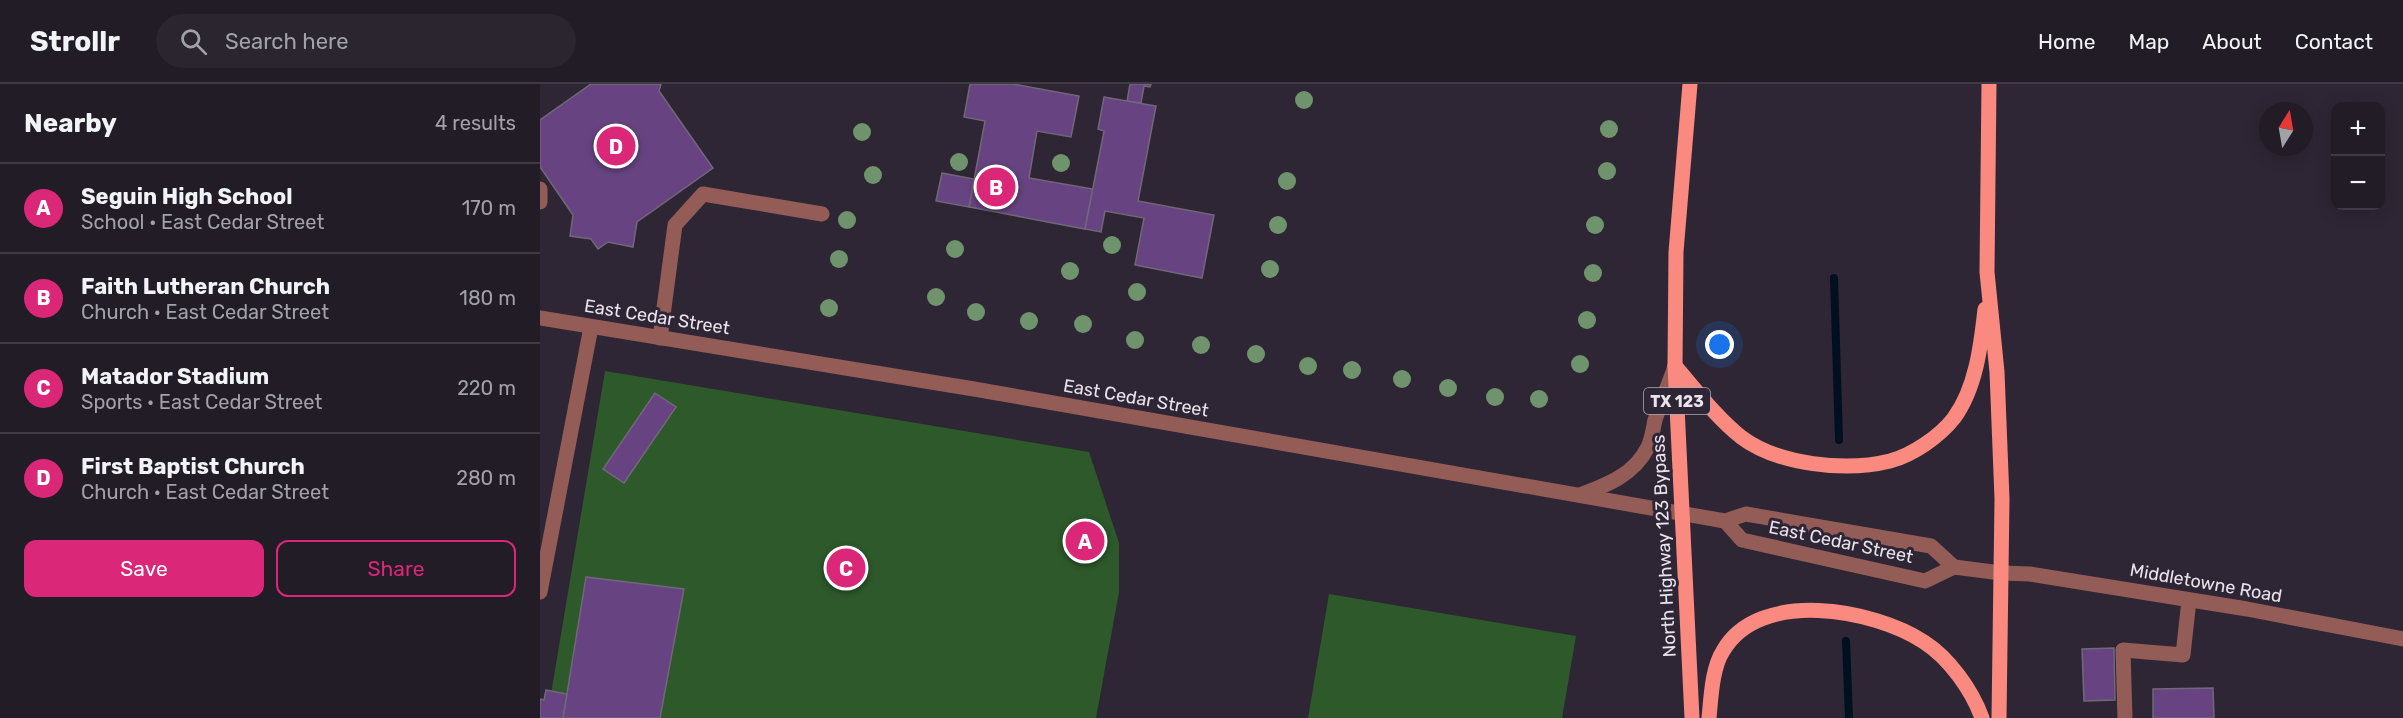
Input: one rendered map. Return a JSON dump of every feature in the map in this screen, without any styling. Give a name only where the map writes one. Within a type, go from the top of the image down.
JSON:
[{"type":"main road","name":"North Highway 123 Bypass","points":[[1690,84],[1676,252],[1675,366],[1692,718]]},
{"type":"main road","points":[[1675,366],[1720,418],[1742,438],[1779,456],[1812,465],[1848,466],[1891,461],[1923,446],[1953,419],[1965,399],[1977,362],[1985,311],[1987,272],[1989,84]]},
{"type":"main road","points":[[1987,272],[1997,372],[2002,499],[1999,718]]},
{"type":"main road","points":[[1709,718],[1712,686],[1722,651],[1744,627],[1773,614],[1810,610],[1847,614],[1885,622],[1925,643],[1951,667],[1970,693],[1982,718]]},
{"type":"street","points":[[540,189],[540,202]]},
{"type":"street","points":[[660,338],[675,225],[703,194],[822,214]]},
{"type":"street","name":"East Cedar Street","points":[[540,318],[974,389],[1725,521],[1746,514],[1931,546],[1954,567],[1925,581],[1742,540],[1725,521]]},
{"type":"street","points":[[540,592],[591,327]]},
{"type":"street","points":[[1579,495],[1603,487],[1625,475],[1637,465],[1649,446],[1675,366]]},
{"type":"street","points":[[1954,567],[2001,573]]},
{"type":"street","name":"Middletowne Road","points":[[2001,573],[2030,574],[2189,600],[2403,639]]},
{"type":"street","points":[[2125,718],[2123,650],[2182,655],[2189,600]]},
{"type":"green space","points":[[605,371],[1089,452],[1119,543],[1119,592],[1096,718],[547,718]]},
{"type":"green space","points":[[1329,594],[1576,636],[1562,718],[1308,718]]},
{"type":"building","points":[[591,84],[661,84],[659,91],[713,168],[637,222],[633,247],[608,242],[598,249],[591,239],[570,236],[573,215],[540,167],[540,120]]},
{"type":"building","points":[[970,84],[1013,84],[1079,96],[1071,137],[1037,131],[1029,178],[1093,189],[1085,229],[969,207],[985,121],[964,117]]},
{"type":"building","points":[[1130,84],[1151,84],[1150,87],[1144,86],[1141,103],[1127,101]]},
{"type":"building","points":[[1104,97],[1156,106],[1138,201],[1214,215],[1202,278],[1135,265],[1144,218],[1105,211],[1101,232],[1085,229],[1104,131],[1098,129]]},
{"type":"building","points":[[942,173],[974,179],[969,207],[936,201]]},
{"type":"building","points":[[655,393],[676,407],[624,483],[603,469]]},
{"type":"building","points":[[586,577],[684,589],[660,718],[563,718]]},
{"type":"building","points":[[2114,648],[2115,700],[2084,701],[2082,649]]},
{"type":"building","points":[[2213,688],[2214,718],[2153,718],[2153,689]]},
{"type":"building","points":[[546,690],[567,694],[563,718],[540,718],[540,699],[544,700]]},
{"type":"waterway","points":[[1834,278],[1839,440]]},
{"type":"waterway","points":[[1846,641],[1849,718]]},
{"type":"place","name":"First Baptist Church","points":[[616,146]]},
{"type":"place","name":"Faith Lutheran Church","points":[[996,187]]},
{"type":"place","name":"Seguin High School","points":[[1085,541]]},
{"type":"place","name":"Matador Stadium","points":[[846,568]]}]
